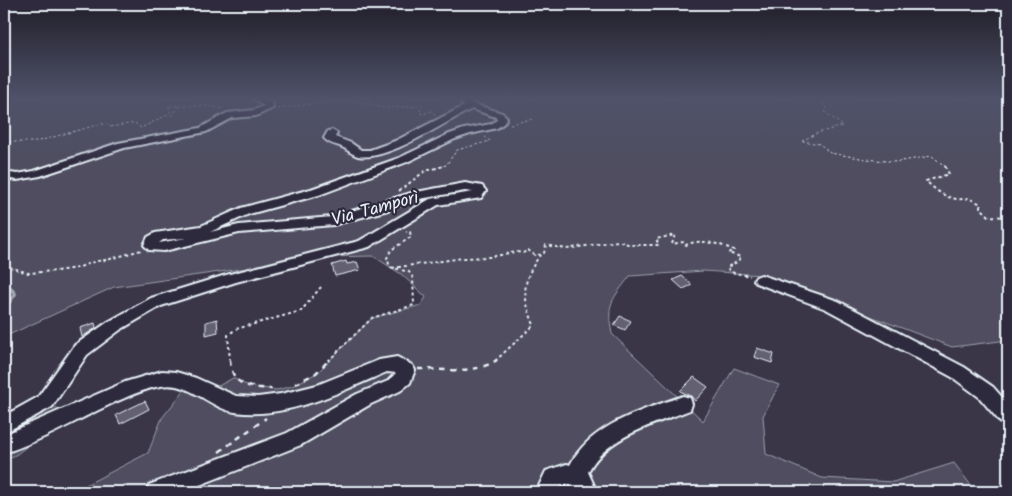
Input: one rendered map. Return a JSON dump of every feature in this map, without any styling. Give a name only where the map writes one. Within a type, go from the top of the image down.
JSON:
[{"type":"street","points":[[4,176],[17,177],[36,174],[122,146],[203,130],[214,126],[219,121]]},
{"type":"street","points":[[498,125],[501,121]]},
{"type":"street","name":"Via Tamporì","points":[[4,425],[45,402],[81,350],[114,326],[147,306],[169,296],[231,278],[364,244],[434,202],[474,196],[480,191],[476,187],[465,187],[411,197],[333,221],[239,229],[164,247],[152,247],[151,242],[160,236],[200,231],[245,211],[306,196],[352,176],[403,160],[465,132],[498,125]]},
{"type":"street","points":[[761,280],[793,290],[843,310],[958,372],[986,392],[1008,417]]},
{"type":"street","points":[[4,444],[130,387],[162,378],[184,381],[240,405],[334,386],[385,365],[397,364],[406,370],[404,378],[394,386],[364,399],[294,439],[157,492]]},
{"type":"street","points":[[547,492],[551,482],[558,476],[567,474],[580,484],[584,459],[600,443],[632,425],[683,404]]},
{"type":"lane","points":[[332,133],[329,138],[332,141],[348,146],[357,153],[363,154],[424,132],[441,121]]},
{"type":"path","points":[[4,142],[35,142],[101,124],[107,124],[110,127],[135,124],[141,128],[156,121]]},
{"type":"path","points":[[498,125],[520,121]]},
{"type":"path","points":[[837,121],[843,126],[802,141],[820,144],[830,153],[866,159],[896,162],[932,156],[945,165],[949,174],[926,180],[932,187],[955,200],[962,202],[968,198],[981,204],[980,207],[989,216],[1008,217]]},
{"type":"path","points":[[394,203],[394,197],[400,188],[418,178],[425,171],[446,165],[457,150],[490,141],[479,134],[465,132]]},
{"type":"path","points":[[392,268],[387,258],[391,250],[411,237],[410,232],[399,232]]},
{"type":"path","points":[[392,268],[463,258],[490,257],[516,252],[523,253],[528,250],[536,256],[544,253],[546,245],[568,250],[620,241],[633,245],[659,245],[656,239],[675,234],[672,244],[684,242],[686,245],[693,241],[698,244],[704,242],[725,246],[734,250],[728,252],[741,257],[737,262],[727,267],[730,272],[748,275],[761,280]]},
{"type":"path","points":[[4,265],[28,273],[70,269],[152,247]]},
{"type":"path","points":[[406,370],[483,367],[498,359],[534,325],[524,297],[524,285],[527,272],[540,254]]},
{"type":"path","points":[[292,386],[316,373],[372,318],[414,305],[413,278],[409,272],[392,268]]},
{"type":"path","points":[[218,453],[277,411],[279,396],[244,384],[233,378],[228,335],[236,329],[301,311],[322,287]]},
{"type":"shaded area","points":[[4,121],[1008,121],[1008,340],[952,347],[762,275],[704,271],[630,276],[615,297],[610,308],[612,334],[703,421],[734,368],[779,385],[763,416],[766,454],[822,478],[893,482],[954,463],[976,492],[72,492],[148,453],[162,418],[190,383],[209,391],[233,378],[254,387],[277,390],[292,386],[317,373],[372,318],[421,305],[426,297],[401,274],[373,256],[325,257],[114,287],[4,337]]},
{"type":"shaded area","points":[[45,402],[69,414],[17,454],[4,461],[4,425]]},
{"type":"building","points":[[346,261],[347,264],[357,262],[360,270],[335,276],[332,265]]},
{"type":"building","points":[[682,276],[692,285],[683,289],[673,280]]},
{"type":"building","points":[[620,316],[631,321],[625,330],[614,325]]},
{"type":"building","points":[[217,319],[218,332],[206,335],[206,322]]},
{"type":"building","points":[[95,323],[96,328],[82,337],[80,328]]},
{"type":"building","points":[[757,348],[774,354],[772,363],[754,357]]},
{"type":"building","points":[[694,377],[708,387],[695,401],[691,396],[680,391]]},
{"type":"building","points":[[145,401],[149,409],[120,424],[116,415]]},
{"type":"waterway","points":[[4,280],[15,294],[4,309]]}]
